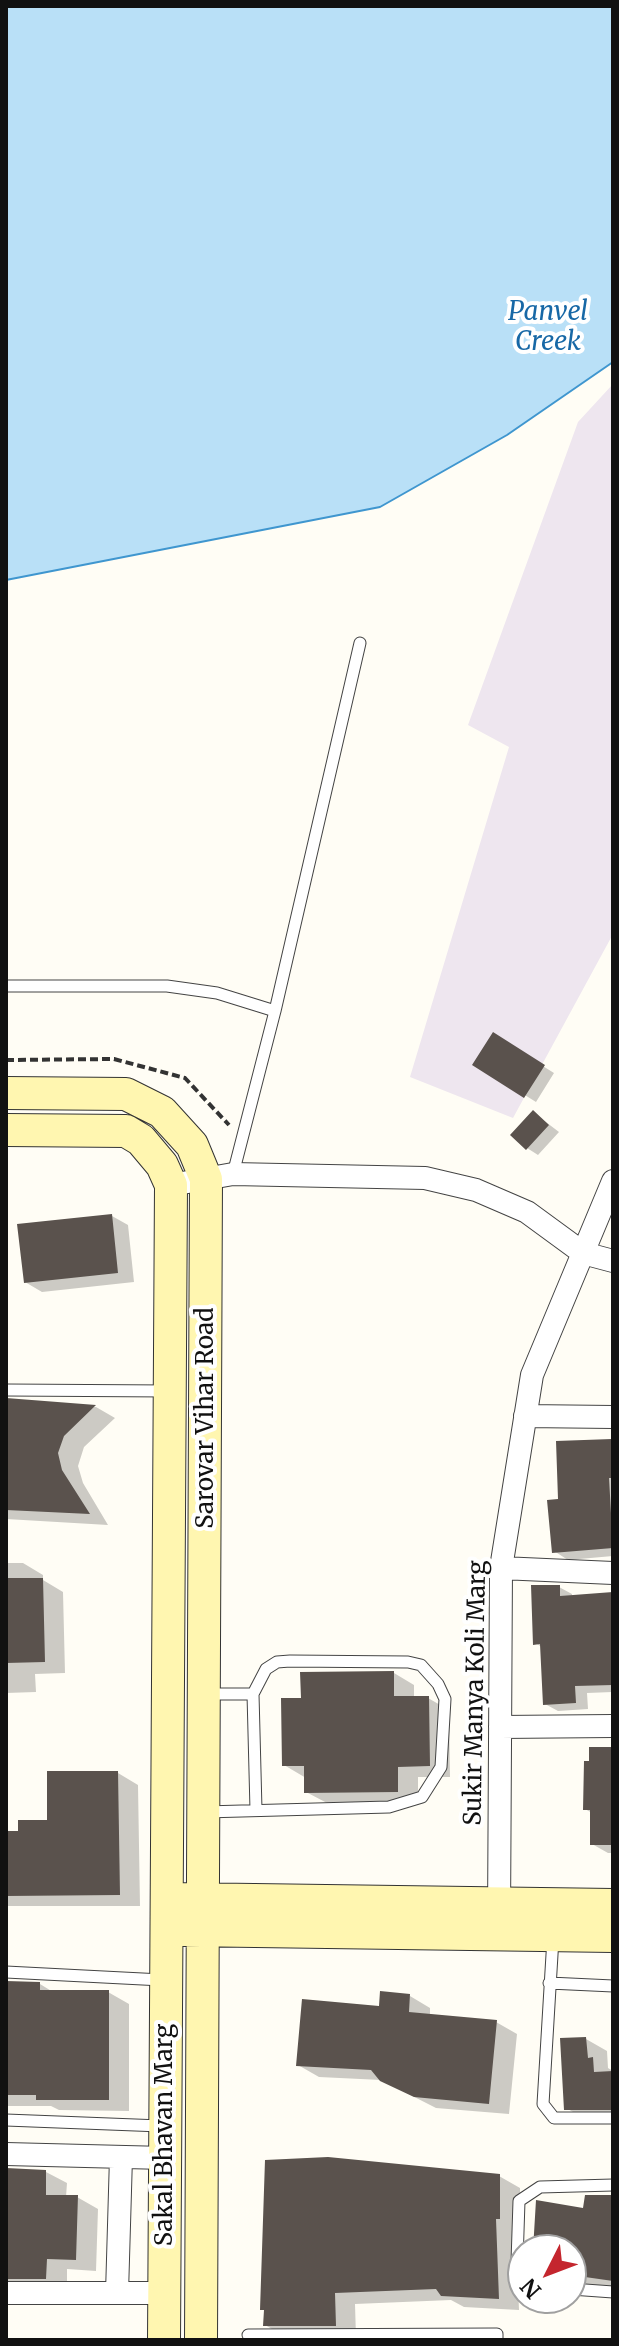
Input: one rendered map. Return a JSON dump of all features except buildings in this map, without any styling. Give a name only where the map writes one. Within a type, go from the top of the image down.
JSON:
[{"type":"street","name":"Sarovar Vihar Road","points":[[6,1093],[126,1094],[162,1112],[220,1177],[205,1694],[203,1915]]},
{"type":"street","points":[[6,1130],[126,1131],[141,1140],[162,1165],[171,1185],[220,1177],[425,1178],[476,1190],[527,1212],[583,1253],[613,1261]]},
{"type":"street","name":"Sukir Manya Koli Marg","points":[[499,1919],[501,1568],[532,1375],[613,1181]]},
{"type":"street","name":"Sarovar Vihar Road","points":[[166,1914],[171,1185]]},
{"type":"street","points":[[525,1416],[613,1417]]},
{"type":"street","points":[[501,1568],[613,1573]]},
{"type":"street","points":[[500,1727],[613,1726]]},
{"type":"street","points":[[166,1914],[499,1919],[613,1905]]},
{"type":"street","name":"Sakal Bhavan Marg","points":[[164,2340],[166,1914]]},
{"type":"street","name":"Sakal Bhavan Marg","points":[[201,2340],[203,1915]]},
{"type":"street","points":[[499,1919],[553,1934],[613,1936]]},
{"type":"street","points":[[6,2154],[121,2157],[165,2142]]},
{"type":"street","points":[[117,2293],[121,2157]]},
{"type":"street","points":[[6,2293],[164,2293]]},
{"type":"lane","points":[[220,1177],[275,1011],[360,643]]},
{"type":"lane","points":[[6,986],[167,986],[217,993],[275,1011]]},
{"type":"lane","points":[[6,1390],[170,1391]]},
{"type":"lane","points":[[204,1812],[389,1807],[422,1797],[441,1767],[445,1699],[438,1684],[421,1665],[408,1662],[277,1662],[266,1669],[253,1694],[256,1810]]},
{"type":"lane","points":[[205,1694],[253,1694]]},
{"type":"lane","points":[[553,1934],[543,2104],[554,2118],[613,2118]]},
{"type":"lane","points":[[6,1972],[166,1981]]},
{"type":"lane","points":[[549,1983],[613,1986]]},
{"type":"lane","points":[[6,2120],[165,2142]]},
{"type":"lane","points":[[518,2234],[519,2201],[540,2187],[613,2185]]},
{"type":"lane","points":[[587,2290],[613,2292]]},
{"type":"lane","points":[[248,2335],[497,2334],[497,2340]]},
{"type":"shaded area","points":[[613,384],[613,934],[513,1118],[410,1077],[509,747],[468,725],[578,422]]},
{"type":"water","name":"Panvel Creek","points":[[6,6],[613,6],[613,362],[507,435],[380,507],[6,580]]}]
